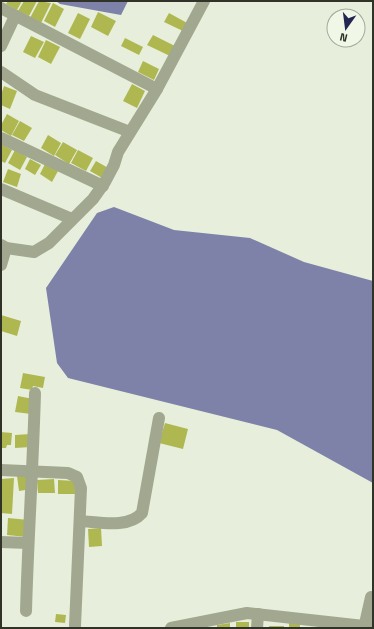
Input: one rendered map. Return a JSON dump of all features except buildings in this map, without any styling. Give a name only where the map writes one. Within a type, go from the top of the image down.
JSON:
[{"type":"street","points":[[1,265],[3,247],[34,252],[49,244],[93,199],[103,186],[114,165],[118,152],[157,89],[204,1]]},
{"type":"street","points":[[1,8],[157,89]]},
{"type":"street","points":[[1,46],[15,16]]},
{"type":"street","points":[[1,72],[35,94],[130,132]]},
{"type":"street","points":[[1,138],[103,186]]},
{"type":"street","points":[[1,189],[72,219]]},
{"type":"street","points":[[26,611],[28,543],[33,471],[35,393]]},
{"type":"street","points":[[80,521],[126,523],[136,520],[142,513],[159,418]]},
{"type":"street","points":[[1,470],[68,473],[77,477],[81,488],[75,626]]},
{"type":"street","points":[[1,542],[28,543]]},
{"type":"street","points":[[171,628],[247,613],[368,616]]},
{"type":"street","points":[[257,628],[258,614]]},
{"type":"water","points":[[56,1],[128,1],[121,15],[60,4]]},
{"type":"water","points":[[114,207],[174,230],[250,238],[304,262],[373,281],[373,483],[277,430],[68,378],[57,363],[46,288],[97,213]]}]
